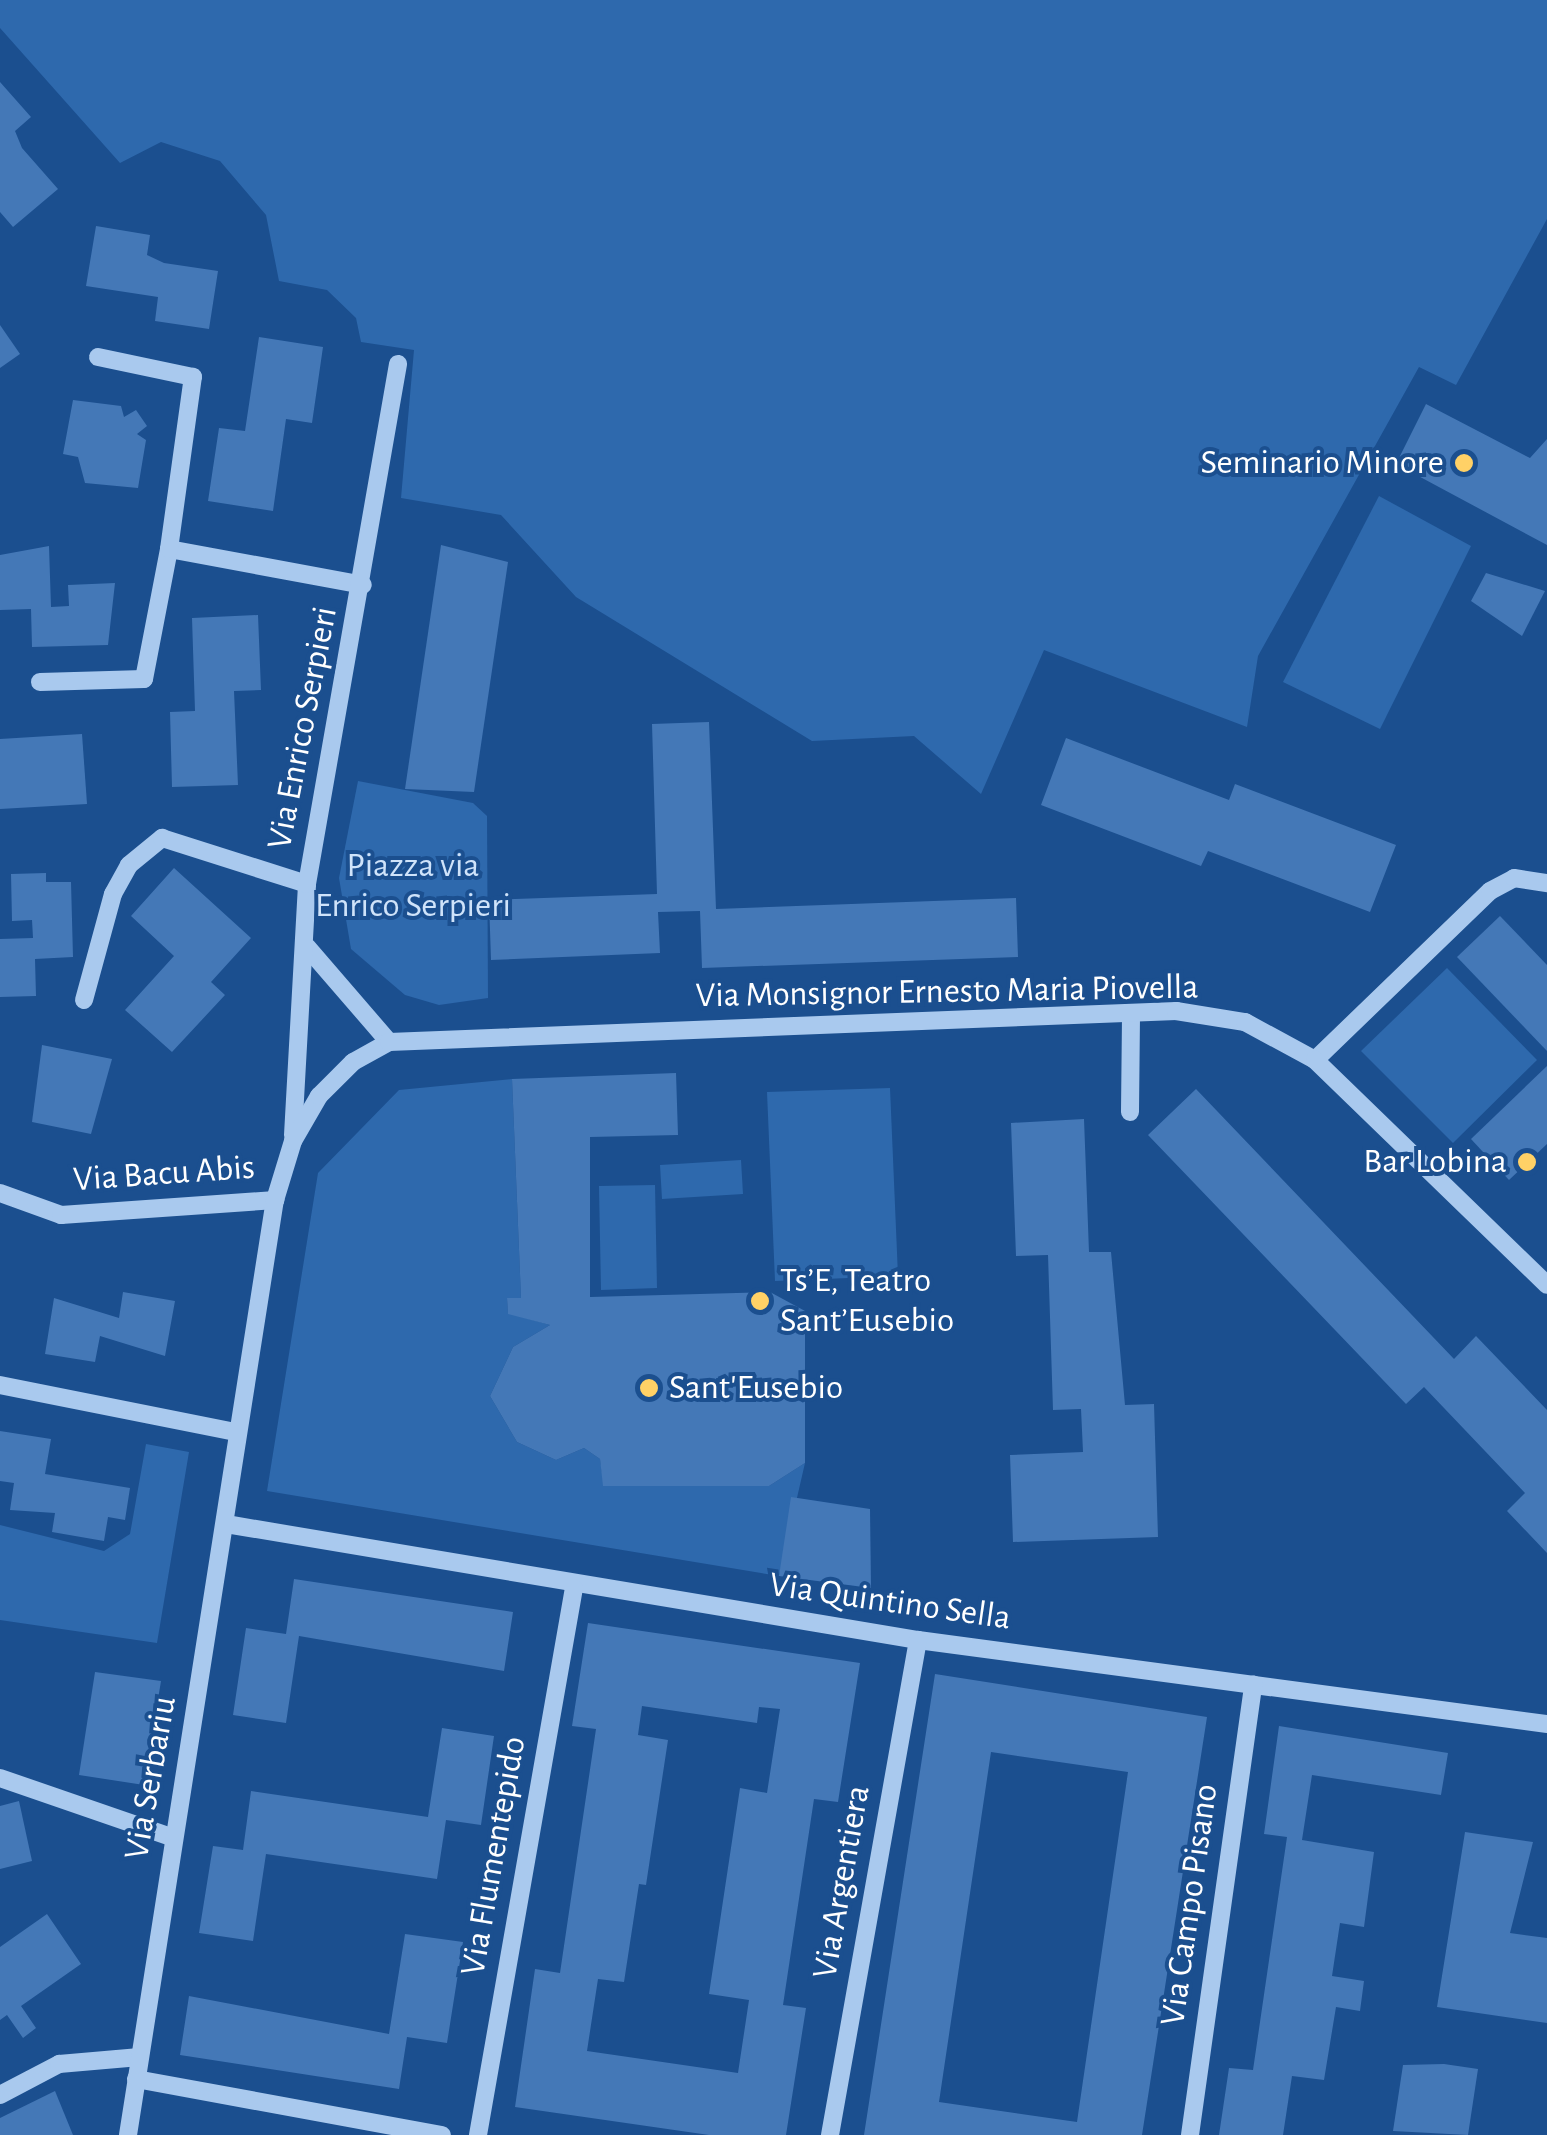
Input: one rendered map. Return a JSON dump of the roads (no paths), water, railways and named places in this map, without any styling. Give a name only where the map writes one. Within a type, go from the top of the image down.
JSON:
[{"type":"street","points":[[40,682],[144,680],[169,549],[193,377],[98,357]]},
{"type":"street","name":"Via Enrico Serpieri","points":[[293,1141],[307,947],[307,884],[363,585],[398,364]]},
{"type":"street","name":"Via Enrico Serpieri","points":[[169,549],[363,585]]},
{"type":"street","name":"Via Enrico Serpieri","points":[[84,1000],[113,894],[129,865],[162,838],[307,884]]},
{"type":"street","points":[[1315,1060],[1490,892],[1514,878],[1547,883]]},
{"type":"street","points":[[293,1141],[319,1096],[389,1042],[307,947]]},
{"type":"street","points":[[1130,1112],[1131,1013]]},
{"type":"street","name":"Via Monsignor Ernesto Maria Piovella","points":[[389,1042],[1131,1013],[1245,1022],[1315,1060],[1547,1284]]},
{"type":"street","name":"Via Serbariu","points":[[128,2135],[226,1524],[236,1432],[275,1200],[293,1141]]},
{"type":"street","name":"Via Bacu Abis","points":[[0,1194],[61,1215],[275,1200]]},
{"type":"street","points":[[0,1385],[236,1432]]},
{"type":"street","name":"Via Quintino Sella","points":[[226,1524],[574,1588],[918,1640],[1547,1724]]},
{"type":"street","name":"Via Flumentepido","points":[[478,2135],[574,1588]]},
{"type":"street","name":"Via Argentiera","points":[[830,2135],[918,1640]]},
{"type":"street","name":"Via Campo Pisano","points":[[1190,2135],[1253,1684]]},
{"type":"street","points":[[0,1778],[174,1838]]},
{"type":"street","points":[[0,2095],[59,2064],[140,2057]]},
{"type":"street","points":[[136,2079],[442,2135]]},
{"type":"place","name":"Seminario Minore","points":[[1464,463]]},
{"type":"place","name":"Bar Lobina","points":[[1527,1162]]},
{"type":"place","name":"Ts’E, Teatro Sant’Eusebio","points":[[760,1301]]},
{"type":"place","name":"Sant'Eusebio","points":[[649,1388]]},
{"type":"park label","name":"Piazza via Enrico Serpieri","points":[[413,886]]}]
